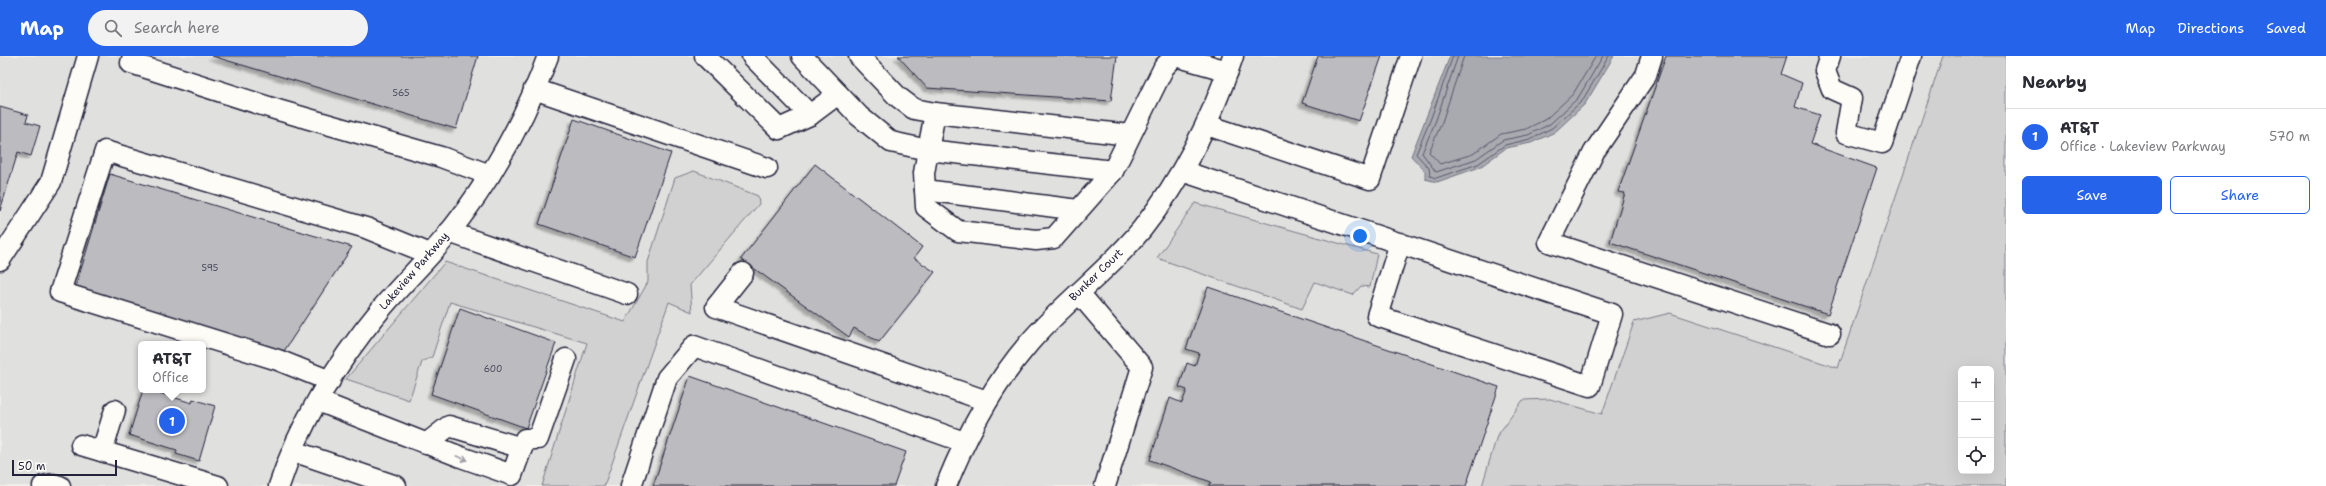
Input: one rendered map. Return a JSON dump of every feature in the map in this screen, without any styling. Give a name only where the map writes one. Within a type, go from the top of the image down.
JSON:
[{"type":"street","points":[[0,260],[51,182],[88,56]]},
{"type":"street","points":[[133,56],[131,63],[278,110],[441,157],[490,175]]},
{"type":"street","name":"Lakeview Parkway","points":[[279,486],[293,451],[318,401],[364,330],[449,232],[490,175],[518,125],[548,56]]},
{"type":"street","points":[[705,56],[779,129],[810,116],[838,94]]},
{"type":"street","points":[[752,56],[810,116]]},
{"type":"street","points":[[802,56],[859,116],[891,142],[928,150],[1113,171]]},
{"type":"street","points":[[859,56],[898,98],[914,109],[935,113],[1130,135]]},
{"type":"street","points":[[935,113],[924,173],[926,207],[958,231],[1036,240],[1054,238],[1113,171],[1164,67],[1175,56],[1231,64]]},
{"type":"street","points":[[1207,125],[1370,178],[1411,56]]},
{"type":"street","points":[[1652,56],[1646,75],[1594,152],[1549,242],[1830,334]]},
{"type":"street","points":[[1830,56],[1825,71],[1832,90],[1852,98],[1846,133],[1882,143],[1911,56]]},
{"type":"street","name":"Bunker Court","points":[[946,486],[964,442],[1000,379],[1029,342],[1109,266],[1142,229],[1182,170],[1207,125],[1231,64]]},
{"type":"street","points":[[534,89],[767,168]]},
{"type":"street","points":[[330,381],[278,360],[60,292],[105,151],[366,228],[430,254]]},
{"type":"street","points":[[1182,170],[1400,243],[1612,314],[1590,386],[1377,316],[1400,243]]},
{"type":"street","points":[[925,190],[1078,210]]},
{"type":"street","points":[[449,232],[627,294]]},
{"type":"street","points":[[743,273],[716,307],[987,401]]},
{"type":"street","points":[[1079,293],[1142,367],[1105,486]]},
{"type":"street","points":[[631,486],[667,378],[694,346],[964,442]]},
{"type":"street","points":[[318,401],[426,444],[512,475],[525,439],[538,439],[566,359]]},
{"type":"street","points":[[102,451],[115,410]]},
{"type":"street","points":[[426,444],[449,426],[522,448]]},
{"type":"street","points":[[81,444],[218,486]]},
{"type":"street","points":[[293,451],[396,486]]},
{"type":"street","points":[[43,486],[53,484],[60,486]]},
{"type":"shaded area","points":[[0,56],[2006,56],[2006,486],[0,486]]},
{"type":"shaded area","points":[[1943,56],[2006,56],[2006,486],[1482,486],[1497,436],[1523,400],[1550,399],[1602,414],[1634,322],[1670,313],[1838,368]]},
{"type":"shaded area","points":[[694,171],[758,196],[759,204],[690,285],[692,312],[669,302],[604,486],[542,486],[587,343],[450,302],[432,357],[422,362],[409,400],[346,379],[445,262],[625,322],[648,282],[648,262],[675,178]]},
{"type":"shaded area","points":[[1195,203],[1377,254],[1370,287],[1361,286],[1353,295],[1315,282],[1302,309],[1157,258]]},
{"type":"water","points":[[1450,56],[1614,56],[1585,104],[1555,132],[1531,143],[1506,148],[1480,167],[1437,182],[1425,179],[1425,171],[1411,156]]},
{"type":"building","points":[[212,56],[478,56],[456,129]]},
{"type":"building","points":[[898,56],[1117,56],[1111,101],[927,88]]},
{"type":"building","points":[[1318,56],[1382,56],[1359,121],[1302,103]]},
{"type":"building","points":[[1666,56],[1787,56],[1781,74],[1802,83],[1795,107],[1820,115],[1810,144],[1877,168],[1828,314],[1610,242],[1625,193],[1618,192]]},
{"type":"building","points":[[0,107],[28,115],[26,122],[40,126],[31,156],[18,152],[0,211]]},
{"type":"building","points":[[574,119],[671,153],[635,257],[539,224]]},
{"type":"building","points":[[815,164],[922,247],[914,258],[935,272],[879,342],[854,328],[849,337],[741,259]]},
{"type":"building","points":[[110,174],[352,247],[284,351],[75,289]]},
{"type":"building","points":[[1208,287],[1499,387],[1466,486],[1209,486],[1211,482],[1150,460],[1170,398],[1182,403],[1187,390],[1179,387],[1187,363],[1195,366],[1199,353],[1186,349]]},
{"type":"building","points":[[460,308],[556,343],[526,428],[431,394]]},
{"type":"building","points":[[690,376],[906,452],[894,486],[653,486]]},
{"type":"building","points":[[142,393],[160,393],[192,403],[193,399],[215,406],[199,461],[176,454],[177,450],[129,435]]},
{"type":"place","name":"AT&T","points":[[172,421]]}]
